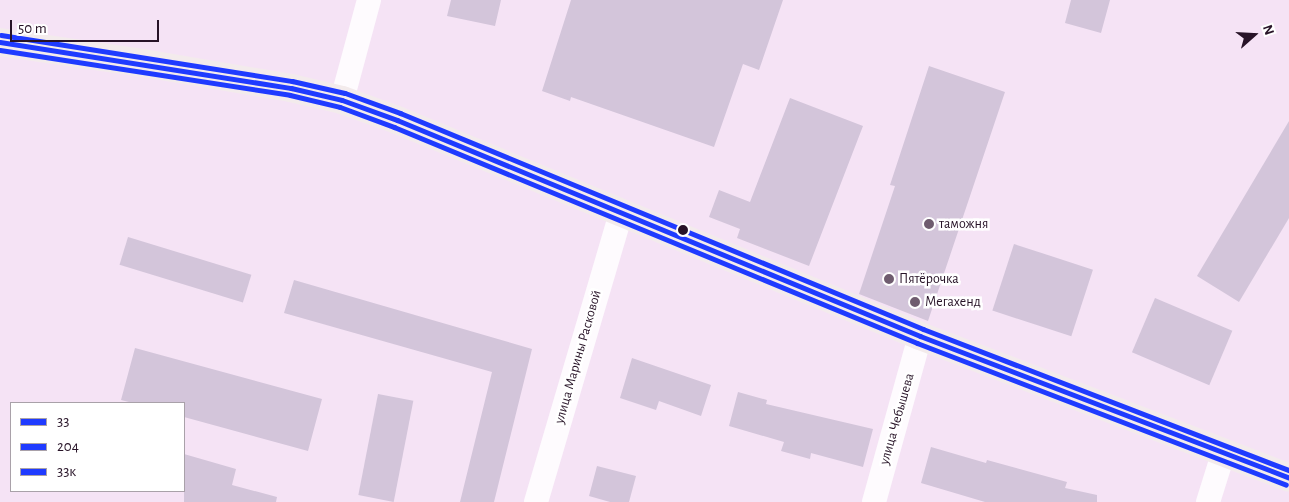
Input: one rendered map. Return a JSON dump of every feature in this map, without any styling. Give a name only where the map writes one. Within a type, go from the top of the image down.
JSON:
[{"type":"main road","points":[[0,42],[235,79],[342,100],[405,124],[920,336],[1289,478]]},
{"type":"street","points":[[342,100],[369,0]]},
{"type":"street","name":"улица Марины Расковой","points":[[536,502],[621,213]]},
{"type":"street","name":"улица Чебышева","points":[[874,502],[920,336]]},
{"type":"street","points":[[1208,502],[1223,454]]},
{"type":"building","points":[[451,0],[501,0],[495,26],[447,16]]},
{"type":"building","points":[[571,0],[783,0],[759,70],[743,64],[714,147],[571,97],[570,101],[542,91]]},
{"type":"building","points":[[1071,0],[1110,0],[1101,33],[1065,23]]},
{"type":"building","points":[[929,66],[1005,92],[928,321],[859,294],[895,186],[890,185]]},
{"type":"building","points":[[790,98],[863,126],[809,266],[737,238],[740,229],[709,217],[719,190],[750,202]]},
{"type":"building","points":[[1289,121],[1289,218],[1239,302],[1197,276]]},
{"type":"building","points":[[128,237],[251,275],[243,302],[120,265]]},
{"type":"building","points":[[1014,244],[1093,270],[1071,336],[992,311]]},
{"type":"building","points":[[294,280],[532,349],[494,502],[460,502],[492,372],[284,313]]},
{"type":"building","points":[[1155,298],[1232,331],[1209,385],[1132,352]]},
{"type":"building","points":[[135,348],[322,399],[308,451],[185,417],[185,402],[129,402],[121,400]]},
{"type":"building","points":[[632,358],[711,385],[701,416],[659,401],[656,410],[620,398]]},
{"type":"building","points":[[738,392],[767,400],[766,404],[873,429],[863,467],[811,453],[810,459],[781,451],[784,442],[729,426]]},
{"type":"building","points":[[378,394],[413,401],[394,502],[358,495]]},
{"type":"building","points":[[931,447],[986,463],[987,460],[1067,482],[1065,488],[1097,495],[1097,502],[985,502],[921,483]]},
{"type":"building","points":[[185,454],[236,469],[232,485],[277,497],[276,502],[184,502]]},
{"type":"building","points":[[597,466],[636,476],[629,502],[610,502],[589,496]]},
{"type":"transit line","name":"33к","points":[[1,35],[292,81],[345,93],[400,113],[923,329],[1289,470]]},
{"type":"transit line","name":"33","points":[[0,42],[291,88],[342,100],[397,120],[920,336],[1289,478]]},
{"type":"transit line","name":"204","points":[[0,50],[290,95],[340,107],[394,127],[917,343],[1286,485]]},
{"type":"place","name":"таможня","points":[[929,224]]},
{"type":"place","name":"Пятёрочка","points":[[889,279]]},
{"type":"place","name":"Мегахенд","points":[[915,302]]}]
